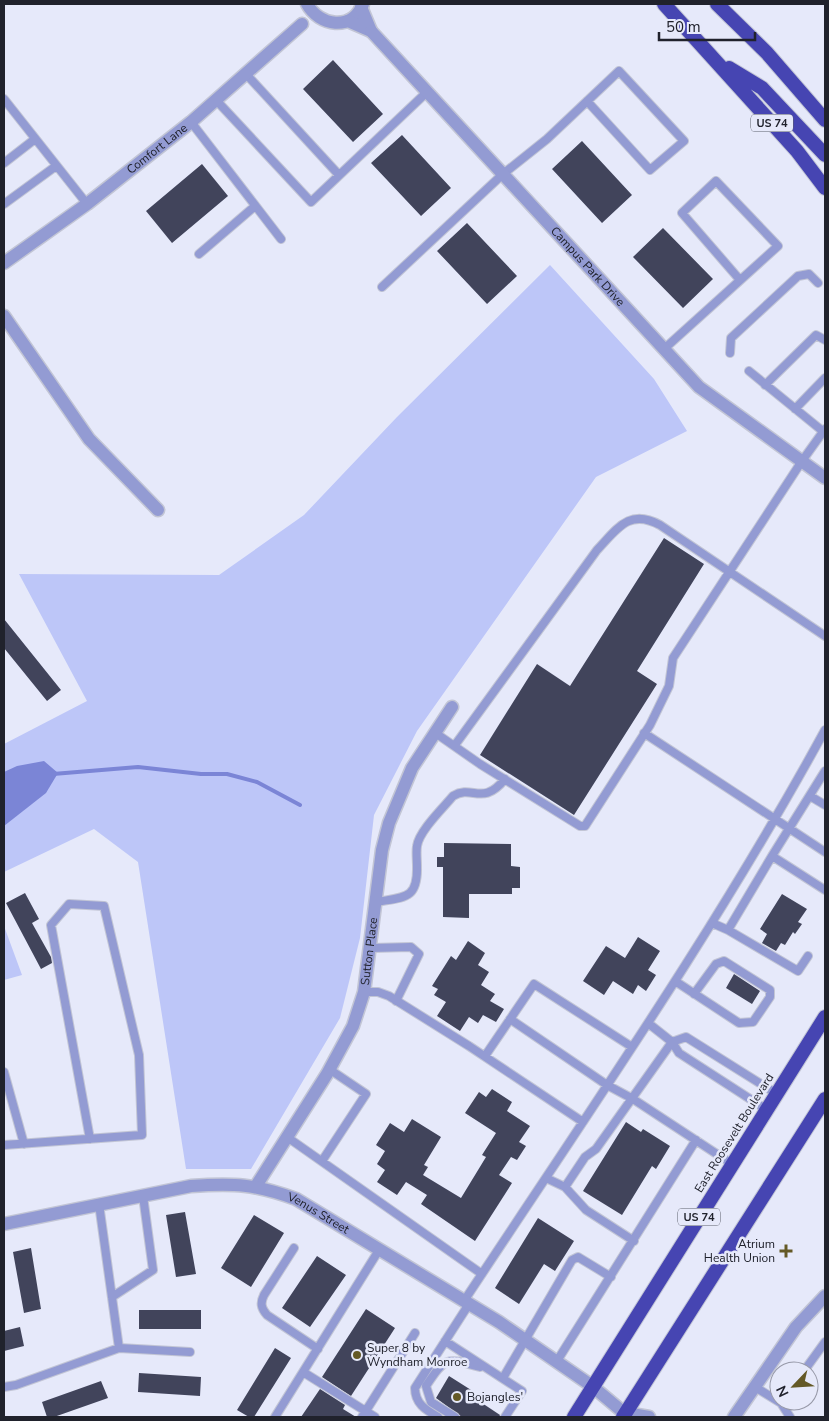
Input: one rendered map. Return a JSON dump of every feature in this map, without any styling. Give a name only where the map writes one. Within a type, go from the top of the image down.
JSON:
[{"type":"highway","name":"US 74","points":[[664,4],[820,176],[825,188]]},
{"type":"highway","points":[[717,4],[767,52],[825,120]]},
{"type":"highway","points":[[716,60],[762,88],[825,155]]},
{"type":"highway","name":"East Roosevelt Boulevard","points":[[574,1417],[825,1018]]},
{"type":"highway","points":[[626,1416],[825,1099]]},
{"type":"street","points":[[306,4],[319,19]]},
{"type":"street","points":[[302,24],[306,4]]},
{"type":"street","points":[[348,21],[362,5]]},
{"type":"street","name":"Campus Park Drive","points":[[362,5],[371,31],[699,387],[825,478]]},
{"type":"street","name":"Comfort Lane","points":[[4,263],[86,204],[191,122],[302,24],[319,19],[328,23],[348,21]]},
{"type":"street","name":"Campus Park Drive","points":[[348,21],[371,31]]},
{"type":"street","points":[[4,316],[88,439],[158,510]]},
{"type":"street","name":"Sutton Place","points":[[256,1186],[329,1070],[353,1026],[364,992],[382,850],[389,823],[412,768],[452,706]]},
{"type":"street","name":"Venus Street","points":[[4,1224],[191,1186],[220,1184],[256,1186],[296,1199],[467,1302],[592,1386],[626,1416]]},
{"type":"street","points":[[734,1417],[796,1327],[825,1296]]},
{"type":"street","points":[[626,1416],[649,1417]]},
{"type":"lane","points":[[382,287],[503,174],[547,139],[587,101],[619,71],[684,141],[650,170],[587,101]]},
{"type":"lane","points":[[246,74],[339,175]]},
{"type":"lane","points":[[216,100],[311,202],[427,92]]},
{"type":"lane","points":[[4,99],[86,204]]},
{"type":"lane","points":[[191,122],[281,239]]},
{"type":"lane","points":[[4,163],[35,139]]},
{"type":"lane","points":[[4,204],[56,166]]},
{"type":"lane","points":[[664,348],[740,280],[778,246],[716,181],[682,213],[740,280]]},
{"type":"lane","points":[[199,254],[255,206]]},
{"type":"lane","points":[[730,353],[730,338],[798,276],[809,274],[818,283]]},
{"type":"lane","points":[[765,385],[816,334],[825,340]]},
{"type":"lane","points":[[434,732],[580,826],[585,826],[644,733],[669,686],[673,658],[802,461],[825,431],[749,371]]},
{"type":"lane","points":[[795,409],[825,378]]},
{"type":"lane","points":[[455,745],[597,550],[618,528],[631,520],[647,517],[825,636]]},
{"type":"lane","points":[[438,1417],[422,1407],[415,1394],[415,1388],[445,1342],[482,1274],[712,923],[776,820],[825,730]]},
{"type":"lane","points":[[644,733],[825,852]]},
{"type":"lane","points":[[728,930],[825,771]]},
{"type":"lane","points":[[376,902],[406,896],[413,892],[418,883],[416,846],[422,835],[453,796],[458,793],[486,795],[496,790],[505,779]]},
{"type":"lane","points":[[810,796],[825,805]]},
{"type":"lane","points":[[772,856],[825,890]]},
{"type":"lane","points":[[4,1145],[24,1144],[90,1139],[142,1135],[139,1055],[104,906],[69,904],[51,925],[90,1139]]},
{"type":"lane","points":[[712,923],[728,930],[798,971],[808,956]]},
{"type":"lane","points":[[371,948],[411,947],[419,954],[396,1001]]},
{"type":"lane","points":[[675,981],[694,994],[739,1023],[753,1022],[770,997],[770,990],[724,961],[716,964],[694,994]]},
{"type":"lane","points":[[485,1056],[535,984],[632,1047]]},
{"type":"lane","points":[[364,992],[378,992],[396,1001],[485,1056],[583,1122]]},
{"type":"lane","points":[[510,1019],[607,1085],[633,1098],[732,1164]]},
{"type":"lane","points":[[648,1023],[672,1042],[680,1052],[767,1110]]},
{"type":"lane","points":[[564,1187],[585,1156],[596,1149],[672,1042],[686,1037],[777,1094]]},
{"type":"lane","points":[[322,1161],[366,1094],[329,1070]]},
{"type":"lane","points":[[4,1072],[24,1144]]},
{"type":"lane","points":[[287,1137],[482,1274]]},
{"type":"lane","points":[[557,1361],[696,1140]]},
{"type":"lane","points":[[546,1178],[564,1187],[586,1210],[634,1241]]},
{"type":"lane","points":[[112,1297],[153,1270],[143,1196]]},
{"type":"lane","points":[[99,1204],[119,1348]]},
{"type":"lane","points":[[294,1248],[264,1295],[261,1302],[262,1309],[267,1315],[318,1348]]},
{"type":"lane","points":[[275,1417],[379,1250]]},
{"type":"lane","points":[[503,1378],[524,1339],[572,1260],[578,1257],[611,1277]]},
{"type":"lane","points":[[364,1414],[415,1333]]},
{"type":"lane","points":[[445,1342],[522,1391],[505,1417]]},
{"type":"lane","points":[[811,1361],[825,1342]]},
{"type":"lane","points":[[4,1387],[16,1385],[119,1348],[190,1352]]},
{"type":"lane","points":[[456,1417],[431,1402],[427,1395],[426,1386],[440,1366],[447,1360],[489,1370]]},
{"type":"lane","points":[[303,1372],[364,1414],[375,1417]]},
{"type":"lane","points":[[755,1387],[769,1395]]},
{"type":"shaded area","points":[[550,265],[654,379],[687,431],[596,477],[417,731],[374,815],[360,938],[340,1018],[251,1169],[186,1169],[138,862],[94,829],[4,872],[4,744],[87,701],[19,574],[219,575],[304,515],[397,417]]},
{"type":"shaded area","points":[[4,926],[22,975],[4,980]]},
{"type":"water","points":[[44,761],[58,773],[46,793],[4,826],[4,772],[17,766]]},
{"type":"building","points":[[333,60],[383,114],[353,142],[303,89]]},
{"type":"building","points":[[402,135],[451,188],[421,216],[371,163]]},
{"type":"building","points":[[582,141],[632,195],[602,223],[552,169]]},
{"type":"building","points":[[202,164],[228,196],[172,243],[146,211]]},
{"type":"building","points":[[467,223],[517,276],[487,304],[437,251]]},
{"type":"building","points":[[663,228],[713,279],[683,308],[633,257]]},
{"type":"building","points":[[664,538],[704,564],[637,671],[657,684],[574,815],[480,755],[537,664],[570,686]]},
{"type":"building","points":[[4,619],[61,690],[47,701],[4,648]]},
{"type":"building","points":[[444,843],[511,844],[511,866],[520,867],[520,888],[512,888],[512,894],[469,894],[469,918],[443,917],[443,867],[437,867],[437,857],[444,857]]},
{"type":"building","points":[[25,893],[39,919],[32,923],[51,957],[52,963],[41,969],[6,903]]},
{"type":"building","points":[[782,894],[807,909],[798,922],[802,924],[795,934],[793,932],[785,945],[781,943],[776,951],[762,943],[767,934],[760,929]]},
{"type":"building","points":[[638,937],[660,951],[648,970],[656,975],[646,991],[638,985],[633,994],[613,981],[604,995],[583,981],[606,946],[625,958]]},
{"type":"building","points":[[468,941],[485,953],[478,965],[489,972],[481,985],[495,994],[490,1001],[504,1009],[496,1022],[483,1015],[478,1023],[469,1017],[460,1031],[437,1016],[446,1002],[434,995],[438,989],[432,986],[451,956],[456,960]]},
{"type":"building","points":[[734,974],[760,991],[752,1004],[726,988]]},
{"type":"building","points":[[492,1089],[512,1102],[507,1111],[530,1126],[519,1142],[526,1146],[517,1160],[511,1157],[499,1175],[512,1183],[475,1241],[421,1204],[427,1195],[406,1182],[397,1195],[377,1182],[385,1170],[377,1164],[385,1151],[376,1145],[390,1123],[404,1132],[412,1119],[441,1137],[424,1165],[428,1167],[423,1175],[461,1198],[486,1157],[482,1155],[496,1133],[465,1113],[479,1092],[486,1097]]},
{"type":"building","points":[[626,1122],[641,1132],[643,1129],[670,1146],[656,1169],[652,1166],[622,1215],[583,1191]]},
{"type":"building","points":[[185,1212],[196,1274],[176,1277],[166,1215]]},
{"type":"building","points":[[254,1215],[284,1233],[251,1287],[221,1268]]},
{"type":"building","points":[[538,1218],[574,1241],[555,1271],[544,1264],[519,1304],[495,1288]]},
{"type":"building","points":[[31,1248],[41,1309],[24,1313],[13,1252]]},
{"type":"building","points":[[317,1256],[346,1275],[310,1327],[282,1308]]},
{"type":"building","name":"Super 8 by Wyndham Monroe","points":[[366,1309],[395,1328],[351,1396],[322,1377]]},
{"type":"building","points":[[139,1310],[201,1310],[201,1329],[139,1329]]},
{"type":"building","points":[[20,1327],[24,1346],[4,1351],[4,1331]]},
{"type":"building","points":[[275,1348],[291,1358],[254,1417],[249,1417],[237,1410]]},
{"type":"building","points":[[139,1373],[201,1377],[200,1396],[138,1392]]},
{"type":"building","name":"Bojangles'","points":[[449,1376],[479,1395],[476,1399],[500,1415],[499,1417],[462,1417],[436,1398]]},
{"type":"building","points":[[101,1381],[108,1398],[54,1417],[47,1417],[42,1402]]},
{"type":"building","points":[[320,1389],[345,1405],[343,1409],[356,1417],[301,1417]]},
{"type":"waterway","points":[[53,774],[138,767],[201,774],[227,774],[257,782],[300,805]]},
{"type":"place","name":"Atrium Health Union","points":[[786,1251]]},
{"type":"place","name":"Super 8 by Wyndham Monroe","points":[[357,1355]]},
{"type":"place","name":"Bojangles'","points":[[457,1397]]}]
